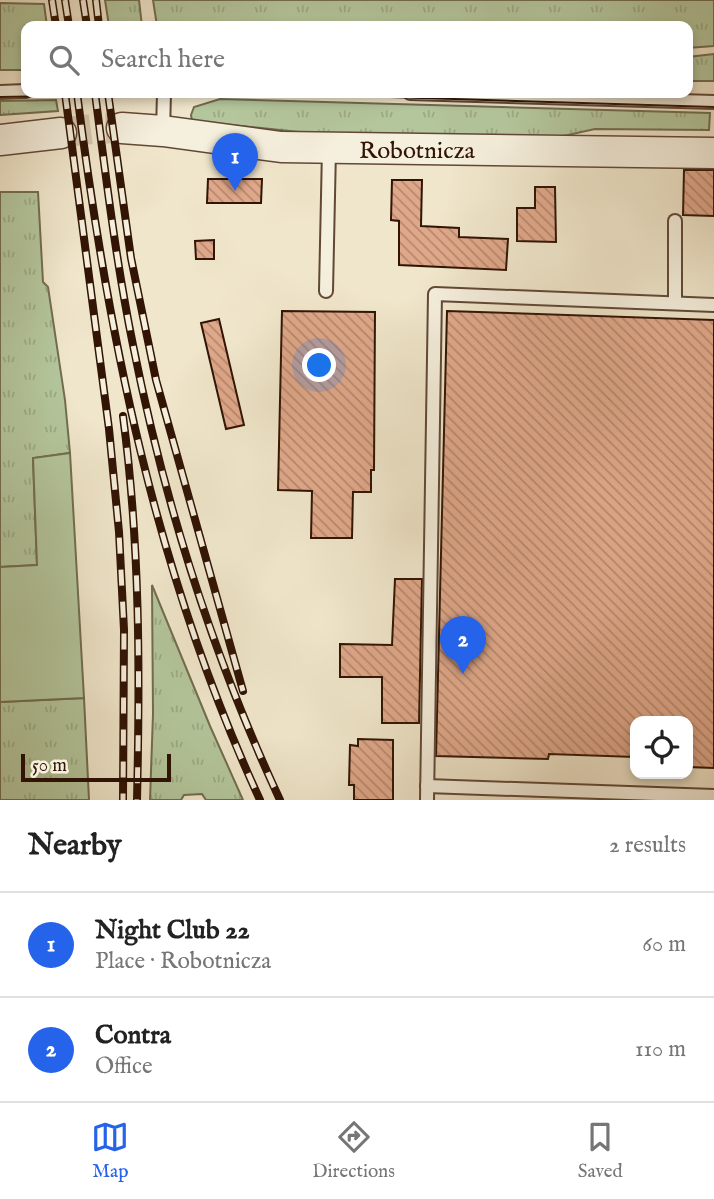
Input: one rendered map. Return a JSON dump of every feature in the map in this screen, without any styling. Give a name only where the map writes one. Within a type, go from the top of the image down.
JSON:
[{"type":"street","name":"Robotnicza","points":[[122,128],[281,147],[714,153]]},
{"type":"street","points":[[0,140],[61,133]]},
{"type":"lane","points":[[0,92],[21,91]]},
{"type":"lane","points":[[163,131],[164,98]]},
{"type":"lane","points":[[579,98],[714,102]]},
{"type":"lane","points":[[326,291],[329,149]]},
{"type":"lane","points":[[675,221],[675,303]]},
{"type":"lane","points":[[427,800],[435,294],[714,305]]},
{"type":"lane","points":[[427,786],[687,798],[714,796]]},
{"type":"green space","points":[[105,0],[139,0],[141,21],[108,21]]},
{"type":"green space","points":[[153,0],[714,0],[714,46],[693,48],[693,21],[156,21]]},
{"type":"green space","points":[[0,3],[44,4],[46,21],[21,21],[21,70],[0,70]]},
{"type":"green space","points":[[714,54],[714,81],[693,81],[693,56]]},
{"type":"green space","points":[[220,99],[710,113],[709,130],[595,129],[559,137],[309,133],[192,121],[194,107]]},
{"type":"green space","points":[[56,100],[58,111],[0,115],[0,101]]},
{"type":"green space","points":[[0,192],[38,192],[43,282],[48,287],[70,453],[33,458],[37,565],[0,567]]},
{"type":"green space","points":[[70,453],[84,698],[0,702],[0,567],[37,565],[33,458]]},
{"type":"green space","points":[[152,585],[243,800],[206,800],[202,794],[184,795],[181,800],[150,800],[153,714]]},
{"type":"green space","points":[[84,698],[89,800],[0,800],[0,702]]},
{"type":"building","points":[[684,170],[714,170],[714,216],[683,215]]},
{"type":"building","points":[[208,179],[262,179],[261,203],[207,203]]},
{"type":"building","points":[[392,180],[422,180],[421,226],[459,228],[459,237],[508,239],[506,270],[399,265],[399,221],[391,220]]},
{"type":"building","points":[[535,187],[555,187],[556,242],[517,241],[517,208],[535,208]]},
{"type":"building","points":[[214,240],[214,259],[196,259],[195,241]]},
{"type":"building","points":[[282,311],[375,312],[374,470],[371,470],[371,492],[353,492],[352,538],[311,538],[312,491],[278,490]]},
{"type":"building","points":[[447,311],[714,320],[714,768],[693,767],[693,716],[630,716],[630,757],[549,754],[548,759],[436,756]]},
{"type":"building","points":[[219,319],[244,425],[226,429],[201,323]]},
{"type":"building","points":[[395,579],[422,579],[419,723],[382,723],[382,677],[340,677],[340,644],[392,645]]},
{"type":"building","points":[[358,739],[393,740],[393,800],[354,800],[354,785],[349,785],[350,745],[358,746]]},
{"type":"tunnel","points":[[61,133],[122,128]]},
{"type":"tram line","points":[[0,97],[21,97]]},
{"type":"tram line","points":[[423,98],[714,107]]},
{"type":"railway","points":[[52,0],[55,21]]},
{"type":"railway","points":[[65,0],[68,21]]},
{"type":"railway","points":[[83,0],[86,21]]},
{"type":"railway","points":[[96,0],[98,21]]},
{"type":"railway","points":[[66,98],[109,429],[119,532],[124,630],[123,800]]},
{"type":"railway","points":[[78,98],[104,275],[141,454],[192,629],[260,800]]},
{"type":"railway","points":[[96,98],[121,282],[145,403],[175,520],[212,634],[280,800]]},
{"type":"railway","points":[[109,98],[131,258],[156,380],[243,691]]},
{"type":"railway","points":[[123,416],[133,512],[138,608],[137,800]]},
{"type":"place","name":"Night Club 22","points":[[235,191]]},
{"type":"place","name":"Contra","points":[[463,674]]}]
